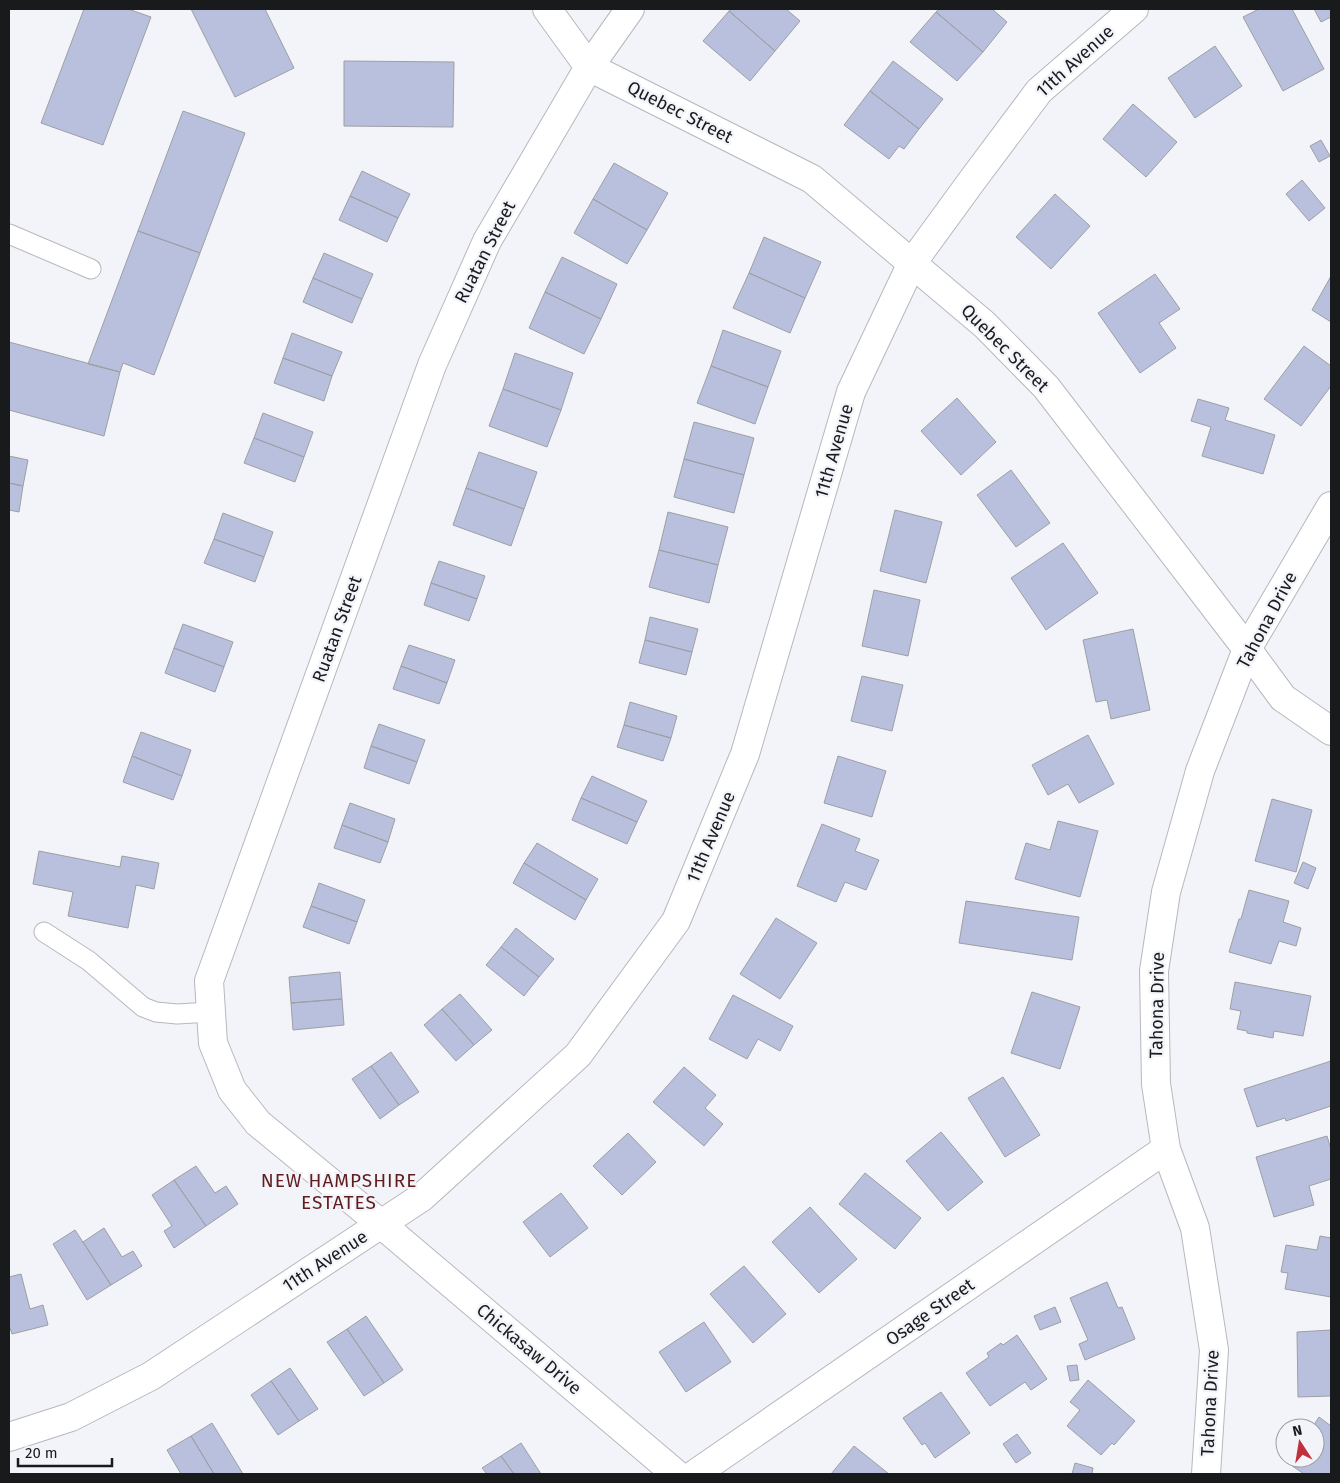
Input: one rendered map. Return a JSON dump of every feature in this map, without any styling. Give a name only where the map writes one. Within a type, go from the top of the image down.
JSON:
[{"type":"street","points":[[546,9],[589,67]]},
{"type":"street","name":"Ruatan Street","points":[[381,1224],[258,1123],[232,1090],[213,1043],[209,981],[432,365],[487,241],[589,67],[630,9]]},
{"type":"street","name":"11th Avenue","points":[[9,1437],[72,1418],[151,1376],[422,1197],[578,1055],[676,921],[745,754],[851,392],[912,263],[1039,91],[1134,9]]},
{"type":"street","name":"Quebec Street","points":[[589,67],[812,179],[985,325],[1046,386],[1283,698],[1331,731]]},
{"type":"street","name":"Tahona Drive","points":[[1206,1474],[1214,1350],[1195,1228],[1166,1149],[1156,1084],[1154,971],[1166,892],[1200,771],[1247,649],[1331,506]]},
{"type":"street","name":"Osage Street","points":[[695,1474],[1166,1149]]},
{"type":"street","name":"Chickasaw Drive","points":[[381,1224],[676,1474]]},
{"type":"lane","points":[[9,234],[91,269]]},
{"type":"lane","points":[[44,932],[89,961],[143,1007],[156,1012],[177,1014],[211,1012]]},
{"type":"building","points":[[84,9],[128,9],[151,17],[103,145],[41,123]]},
{"type":"building","points":[[191,9],[265,9],[294,68],[235,97]]},
{"type":"building","points":[[731,9],[786,9],[800,21],[775,51],[729,11]]},
{"type":"building","points":[[939,9],[992,9],[1007,22],[983,52],[936,12]]},
{"type":"building","points":[[1259,9],[1292,9],[1324,69],[1283,91],[1243,17]]},
{"type":"building","points":[[1314,9],[1331,9],[1331,17],[1321,22]]},
{"type":"building","points":[[729,11],[775,51],[750,81],[703,41]]},
{"type":"building","points":[[936,12],[983,52],[957,81],[910,42]]},
{"type":"building","points":[[1215,46],[1242,86],[1195,118],[1168,78]]},
{"type":"building","points":[[344,61],[454,62],[453,127],[344,126]]},
{"type":"building","points":[[893,61],[943,99],[919,129],[870,91]]},
{"type":"building","points":[[870,91],[919,129],[904,149],[899,146],[889,159],[844,125]]},
{"type":"building","points":[[1133,104],[1177,142],[1146,177],[1103,139]]},
{"type":"building","points":[[183,111],[245,133],[200,253],[138,231]]},
{"type":"building","points":[[1321,140],[1330,156],[1319,162],[1310,146]]},
{"type":"building","points":[[614,163],[668,193],[647,230],[593,199]]},
{"type":"building","points":[[362,171],[410,194],[398,218],[350,196]]},
{"type":"building","points":[[1302,180],[1325,208],[1309,221],[1286,194]]},
{"type":"building","points":[[1055,194],[1090,226],[1051,269],[1016,237]]},
{"type":"building","points":[[350,196],[398,218],[387,242],[339,220]]},
{"type":"building","points":[[593,199],[647,230],[627,264],[574,233]]},
{"type":"building","points":[[138,231],[200,253],[154,375],[123,363],[120,372],[88,364]]},
{"type":"building","points":[[764,237],[821,262],[805,298],[749,273]]},
{"type":"building","points":[[324,253],[373,274],[362,299],[313,278]]},
{"type":"building","points":[[562,257],[617,284],[601,319],[545,292]]},
{"type":"building","points":[[749,273],[805,298],[790,333],[733,308]]},
{"type":"building","points":[[1155,274],[1180,309],[1159,323],[1176,348],[1140,373],[1098,313]]},
{"type":"building","points":[[1331,276],[1331,322],[1312,310]]},
{"type":"building","points":[[313,278],[362,299],[352,323],[303,302]]},
{"type":"building","points":[[545,292],[601,319],[584,354],[529,328]]},
{"type":"building","points":[[723,330],[781,351],[768,387],[711,366]]},
{"type":"building","points":[[292,333],[342,352],[332,376],[283,358]]},
{"type":"building","points":[[9,342],[120,372],[104,436],[9,410]]},
{"type":"building","points":[[1304,346],[1331,366],[1331,386],[1301,426],[1264,399]]},
{"type":"building","points":[[515,353],[573,373],[561,410],[503,389]]},
{"type":"building","points":[[283,358],[332,376],[324,401],[274,383]]},
{"type":"building","points":[[711,366],[768,387],[755,424],[697,403]]},
{"type":"building","points":[[503,389],[561,410],[547,447],[489,426]]},
{"type":"building","points":[[957,398],[996,442],[961,475],[921,431]]},
{"type":"building","points":[[1198,399],[1229,408],[1225,420],[1275,435],[1263,474],[1202,456],[1211,427],[1191,421]]},
{"type":"building","points":[[263,413],[313,432],[304,457],[254,438]]},
{"type":"building","points":[[694,422],[754,438],[744,475],[684,459]]},
{"type":"building","points":[[254,438],[304,457],[295,482],[244,463]]},
{"type":"building","points":[[479,452],[537,472],[524,509],[466,488]]},
{"type":"building","points":[[9,456],[28,460],[23,486],[9,483]]},
{"type":"building","points":[[684,459],[744,475],[734,513],[674,497]]},
{"type":"building","points":[[1011,470],[1050,523],[1016,547],[977,495]]},
{"type":"building","points":[[9,483],[23,486],[19,512],[9,510]]},
{"type":"building","points":[[466,488],[524,509],[511,546],[453,525]]},
{"type":"building","points":[[895,510],[942,522],[926,583],[880,571]]},
{"type":"building","points":[[668,512],[728,527],[718,565],[659,550]]},
{"type":"building","points":[[223,513],[273,532],[264,557],[214,539]]},
{"type":"building","points":[[214,539],[264,557],[255,582],[204,563]]},
{"type":"building","points":[[1063,543],[1098,593],[1046,630],[1011,578]]},
{"type":"building","points":[[659,550],[718,565],[709,603],[649,587]]},
{"type":"building","points":[[439,561],[485,576],[477,599],[431,583]]},
{"type":"building","points":[[431,583],[477,599],[469,621],[424,605]]},
{"type":"building","points":[[874,590],[920,600],[908,656],[862,646]]},
{"type":"building","points":[[650,617],[698,629],[692,652],[645,640]]},
{"type":"building","points":[[183,624],[233,642],[224,667],[174,648]]},
{"type":"building","points":[[1133,629],[1150,710],[1111,719],[1107,700],[1096,702],[1083,640]]},
{"type":"building","points":[[645,640],[692,652],[686,675],[639,663]]},
{"type":"building","points":[[409,645],[455,660],[447,683],[401,666]]},
{"type":"building","points":[[174,648],[224,667],[215,692],[165,673]]},
{"type":"building","points":[[401,666],[447,683],[439,704],[393,689]]},
{"type":"building","points":[[862,676],[903,685],[892,731],[851,721]]},
{"type":"building","points":[[630,702],[677,716],[671,738],[624,725]]},
{"type":"building","points":[[379,724],[425,740],[417,762],[371,746]]},
{"type":"building","points":[[624,725],[671,738],[663,761],[617,747]]},
{"type":"building","points":[[141,732],[191,750],[182,776],[132,756]]},
{"type":"building","points":[[1088,735],[1114,784],[1079,803],[1068,784],[1048,795],[1032,765]]},
{"type":"building","points":[[371,746],[417,762],[409,784],[364,768]]},
{"type":"building","points":[[132,756],[182,776],[173,800],[123,782]]},
{"type":"building","points":[[838,756],[886,771],[872,817],[824,803]]},
{"type":"building","points":[[592,776],[647,801],[637,822],[581,798]]},
{"type":"building","points":[[581,798],[637,822],[627,844],[572,820]]},
{"type":"building","points":[[1272,799],[1312,810],[1296,872],[1255,861]]},
{"type":"building","points":[[350,803],[395,819],[388,842],[342,825]]},
{"type":"building","points":[[1058,821],[1098,831],[1080,897],[1015,879],[1026,843],[1050,850]]},
{"type":"building","points":[[822,824],[860,839],[855,851],[879,860],[866,890],[845,882],[836,902],[797,886]]},
{"type":"building","points":[[342,825],[388,842],[380,863],[334,848]]},
{"type":"building","points":[[537,843],[598,879],[586,900],[524,863]]},
{"type":"building","points":[[39,851],[120,867],[122,856],[159,863],[154,889],[136,885],[128,928],[68,916],[73,892],[33,884]]},
{"type":"building","points":[[1303,862],[1316,868],[1308,889],[1294,883]]},
{"type":"building","points":[[524,863],[586,900],[575,920],[513,883]]},
{"type":"building","points":[[319,883],[365,900],[357,922],[311,906]]},
{"type":"building","points":[[1249,890],[1289,901],[1283,922],[1301,928],[1296,946],[1279,941],[1271,964],[1229,952]]},
{"type":"building","points":[[966,901],[1079,917],[1072,960],[959,943]]},
{"type":"building","points":[[311,906],[357,922],[349,944],[303,927]]},
{"type":"building","points":[[776,918],[817,943],[780,999],[740,974]]},
{"type":"building","points":[[516,928],[554,959],[539,977],[501,947]]},
{"type":"building","points":[[501,947],[539,977],[524,996],[486,965]]},
{"type":"building","points":[[340,972],[342,999],[291,1003],[289,977]]},
{"type":"building","points":[[1235,982],[1311,996],[1303,1036],[1274,1031],[1273,1038],[1237,1029],[1241,1011],[1230,1009]]},
{"type":"building","points":[[1032,992],[1080,1007],[1060,1069],[1011,1053]]},
{"type":"building","points":[[460,994],[492,1030],[474,1045],[442,1009]]},
{"type":"building","points":[[733,995],[793,1026],[780,1051],[758,1039],[747,1059],[709,1039]]},
{"type":"building","points":[[342,999],[344,1025],[293,1030],[291,1003]]},
{"type":"building","points":[[442,1009],[474,1045],[456,1061],[424,1025]]},
{"type":"building","points":[[391,1052],[419,1092],[399,1105],[371,1066]]},
{"type":"building","points":[[1331,1061],[1331,1106],[1286,1121],[1285,1118],[1257,1127],[1244,1089]]},
{"type":"building","points":[[371,1066],[399,1105],[380,1119],[352,1079]]},
{"type":"building","points":[[684,1067],[716,1095],[705,1108],[723,1124],[704,1146],[653,1102]]},
{"type":"building","points":[[1003,1077],[1040,1135],[1005,1157],[968,1098]]},
{"type":"building","points":[[941,1132],[983,1182],[948,1211],[906,1161]]},
{"type":"building","points":[[628,1133],[656,1162],[622,1195],[593,1166]]},
{"type":"building","points":[[1327,1136],[1331,1149],[1331,1179],[1309,1186],[1314,1205],[1274,1217],[1256,1157]]},
{"type":"building","points":[[196,1166],[215,1193],[226,1186],[238,1204],[206,1226],[174,1180]]},
{"type":"building","points":[[865,1173],[921,1218],[895,1249],[839,1204]]},
{"type":"building","points":[[174,1180],[206,1226],[174,1248],[164,1231],[172,1226],[152,1195]]},
{"type":"building","points":[[561,1193],[588,1228],[550,1257],[523,1222]]},
{"type":"building","points":[[810,1207],[857,1259],[819,1293],[772,1242]]},
{"type":"building","points":[[104,1228],[122,1257],[133,1251],[142,1266],[111,1285],[83,1242]]},
{"type":"building","points":[[75,1230],[111,1285],[87,1300],[53,1244]]},
{"type":"building","points":[[1320,1236],[1331,1238],[1331,1297],[1285,1289],[1288,1273],[1281,1272],[1286,1245],[1317,1250]]},
{"type":"building","points":[[744,1266],[786,1314],[753,1343],[710,1294]]},
{"type":"building","points":[[21,1274],[30,1309],[43,1305],[48,1325],[12,1334],[9,1325],[9,1277]]},
{"type":"building","points":[[1107,1282],[1118,1308],[1122,1307],[1135,1339],[1085,1360],[1079,1344],[1088,1340],[1070,1298]]},
{"type":"building","points":[[1055,1307],[1061,1322],[1040,1330],[1034,1316]]},
{"type":"building","points":[[366,1316],[403,1370],[384,1383],[347,1329]]},
{"type":"building","points":[[704,1322],[731,1362],[686,1392],[659,1352]]},
{"type":"building","points":[[347,1329],[384,1383],[364,1396],[327,1342]]},
{"type":"building","points":[[1331,1330],[1331,1396],[1298,1397],[1297,1332]]},
{"type":"building","points":[[1017,1335],[1047,1379],[1031,1390],[1025,1382],[990,1406],[966,1373],[989,1357],[987,1353]]},
{"type":"building","points":[[1077,1365],[1079,1380],[1070,1381],[1067,1366]]},
{"type":"building","points":[[290,1368],[318,1409],[299,1421],[271,1381]]},
{"type":"building","points":[[1088,1380],[1135,1421],[1114,1445],[1112,1443],[1101,1455],[1067,1426],[1080,1410],[1070,1402]]},
{"type":"building","points":[[271,1381],[299,1421],[278,1435],[251,1395]]},
{"type":"building","points":[[941,1392],[970,1433],[935,1458],[925,1443],[922,1445],[903,1418]]},
{"type":"building","points":[[1325,1422],[1331,1426],[1331,1474],[1304,1474],[1295,1468],[1325,1468]]},
{"type":"building","points":[[212,1423],[243,1474],[214,1474],[191,1436]]},
{"type":"building","points":[[1017,1434],[1031,1453],[1016,1463],[1003,1444]]},
{"type":"building","points":[[191,1436],[214,1474],[181,1474],[167,1450]]},
{"type":"building","points":[[521,1443],[541,1474],[514,1474],[501,1456]]},
{"type":"building","points":[[854,1446],[889,1474],[831,1474]]},
{"type":"building","points":[[501,1456],[514,1474],[487,1474],[482,1468]]},
{"type":"building","points":[[1075,1463],[1093,1468],[1092,1474],[1072,1474]]},
{"type":"district","name":"NEW HAMPSHIRE ESTATES","points":[[339,1191]]}]
